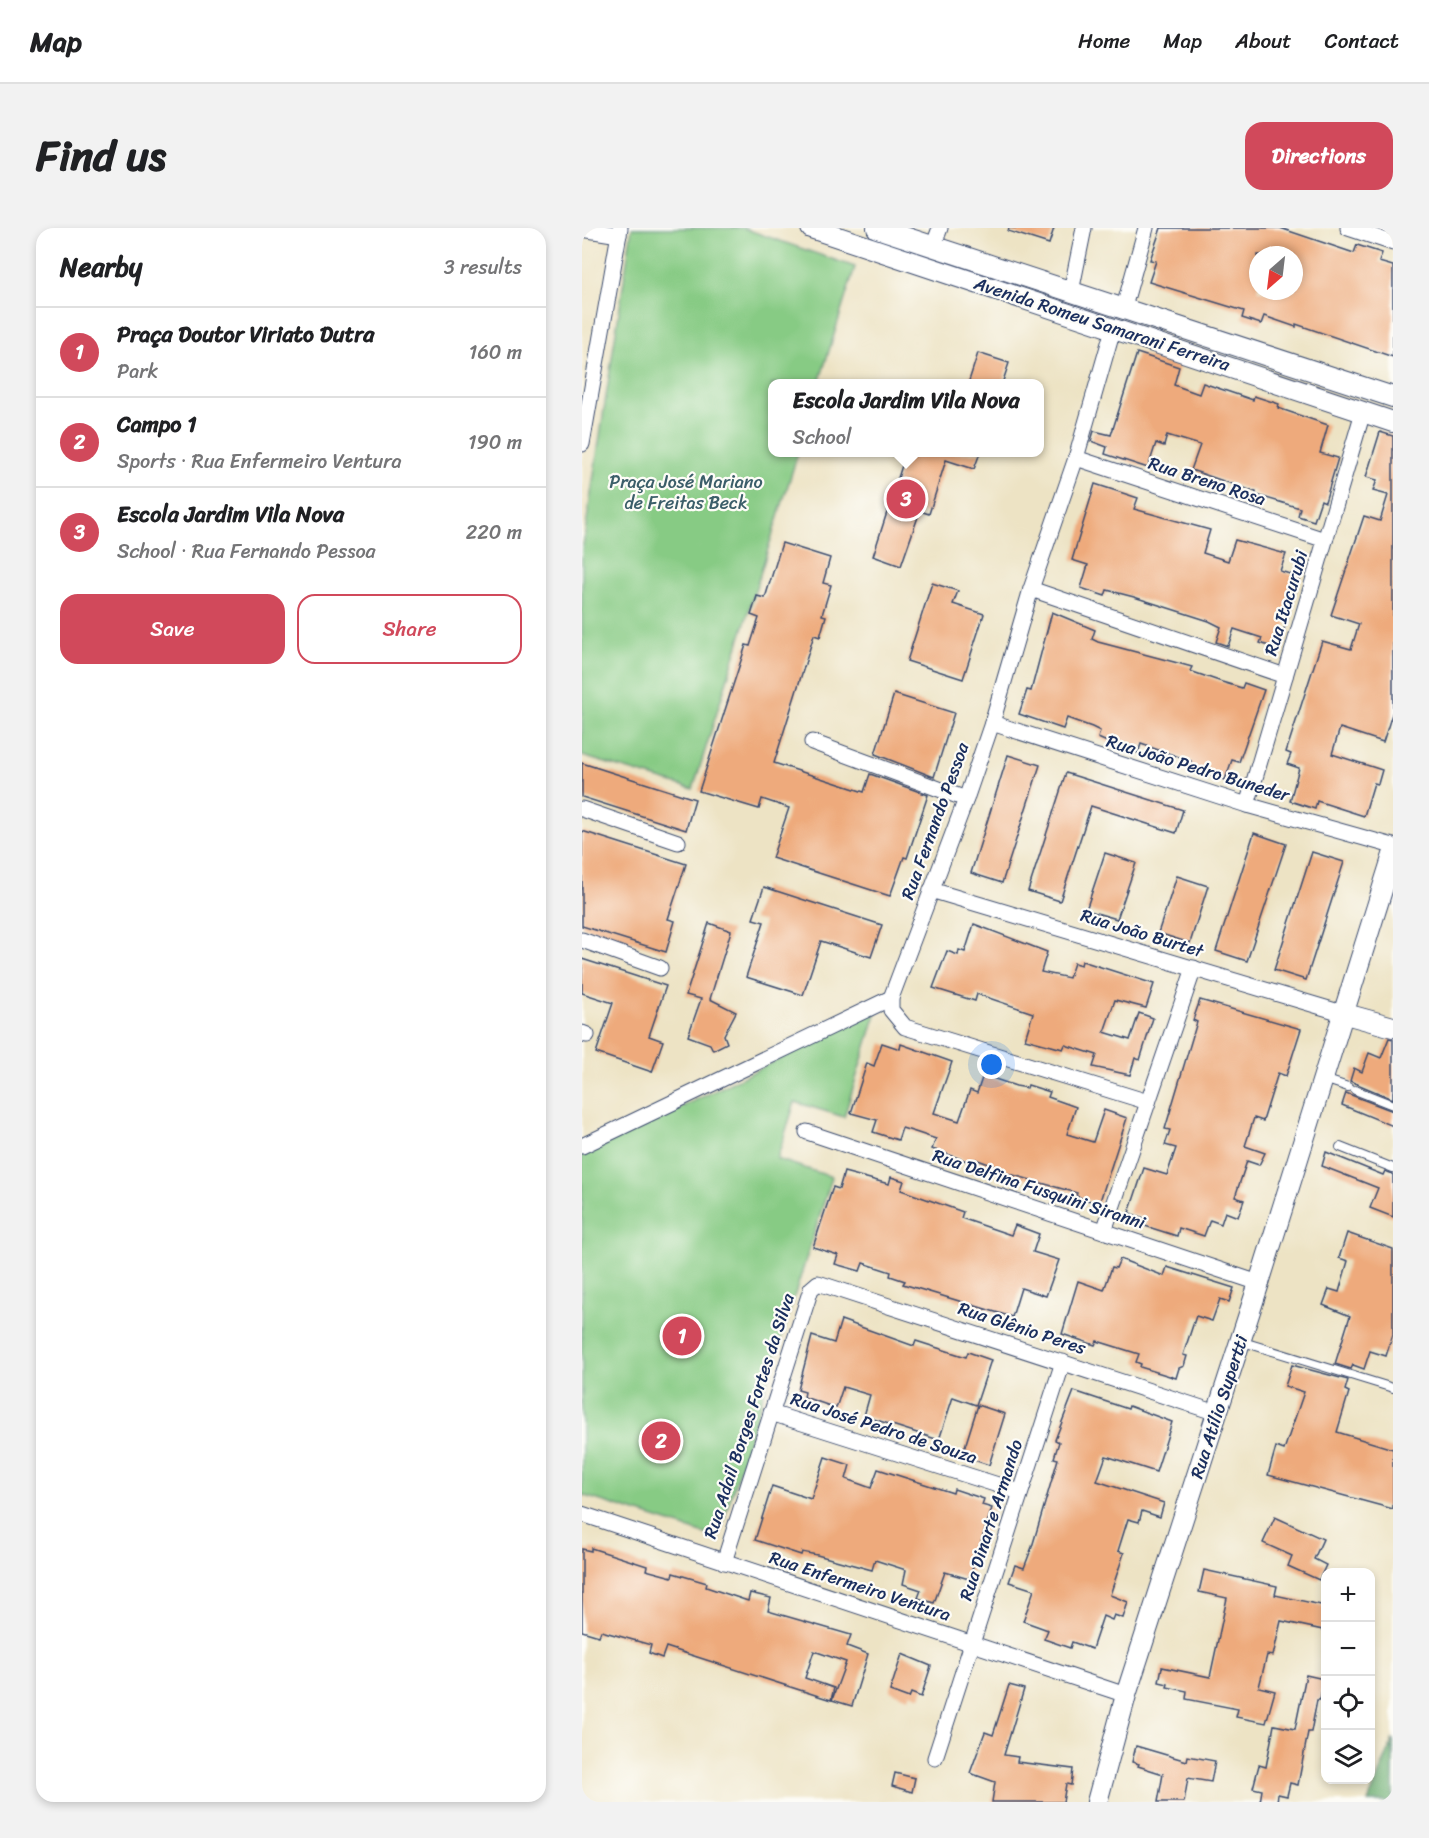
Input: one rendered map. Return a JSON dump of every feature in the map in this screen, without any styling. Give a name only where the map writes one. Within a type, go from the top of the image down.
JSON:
[{"type":"street","name":"Avenida Romeu Samarani Ferreira","points":[[811,228],[1393,422]]},
{"type":"street","name":"Avenida Romeu Samarani Ferreira","points":[[878,228],[1393,397]]},
{"type":"street","points":[[933,247],[940,228]]},
{"type":"street","points":[[1071,292],[1084,228]]},
{"type":"street","points":[[1124,307],[1146,228]]},
{"type":"street","points":[[1348,228],[1393,243]]},
{"type":"street","points":[[582,230],[619,231],[582,444]]},
{"type":"street","points":[[972,282],[979,262]]},
{"type":"street","name":"Rua Fernando Pessoa","points":[[891,998],[992,723],[1031,589],[1076,458],[1113,329]]},
{"type":"street","points":[[1248,372],[1256,351]]},
{"type":"street","name":"Rua Itacurubi","points":[[1246,805],[1363,412]]},
{"type":"street","name":"Rua Breno Rosa","points":[[1076,458],[1325,540]]},
{"type":"street","points":[[1031,589],[1285,676]]},
{"type":"street","name":"Rua João Pedro Buneder","points":[[992,723],[1246,805],[1393,846]]},
{"type":"street","points":[[812,742],[966,799]]},
{"type":"street","points":[[582,809],[678,842]]},
{"type":"street","name":"Rua Atílio Supertti","points":[[1097,1802],[1126,1695],[1259,1283],[1393,855]]},
{"type":"street","name":"Rua João Burtet","points":[[930,890],[1342,1012]]},
{"type":"street","points":[[582,940],[660,968]]},
{"type":"street","points":[[1104,1231],[1194,968]]},
{"type":"street","points":[[582,1146],[891,998],[891,1010],[904,1027],[1148,1102]]},
{"type":"street","points":[[1342,1012],[1393,1027]]},
{"type":"street","name":"Rua Delfina Fusquini Siranni","points":[[807,1132],[1259,1283]]},
{"type":"street","name":"Rua Glênio Peres","points":[[815,1284],[821,1283],[1217,1413]]},
{"type":"street","name":"Rua Adail Borges Fortes da Silva","points":[[724,1562],[810,1290],[815,1284]]},
{"type":"street","name":"Rua Dinarte Armando","points":[[935,1758],[1063,1362]]},
{"type":"street","name":"Rua José Pedro de Souza","points":[[771,1413],[1020,1492]]},
{"type":"street","name":"Rua Enfermeiro Ventura","points":[[582,1515],[1126,1695]]},
{"type":"lane","points":[[1322,1078],[1393,1106]]},
{"type":"lane","points":[[1340,1147],[1393,1168]]},
{"type":"lane","points":[[1240,1341],[1393,1388]]},
{"type":"green space","name":"Praça José Mariano de Freitas Beck","points":[[632,228],[743,228],[855,267],[820,379],[768,379],[768,457],[797,457],[693,789],[582,756],[582,552]]},
{"type":"green space","points":[[877,1011],[844,1117],[795,1102],[777,1159],[832,1177],[718,1538],[582,1495],[582,1156]]},
{"type":"green space","points":[[1393,1739],[1393,1802],[1368,1802]]},
{"type":"building","points":[[1009,228],[1054,228],[1049,244],[1008,231]]},
{"type":"building","points":[[1161,228],[1280,228],[1354,253],[1357,245],[1382,253],[1379,262],[1393,266],[1393,357],[1296,324],[1296,327],[1264,316],[1261,324],[1242,318],[1244,311],[1149,282],[1156,261],[1150,260]]},
{"type":"building","points":[[978,353],[1009,363],[1004,379],[970,379]]},
{"type":"building","points":[[1137,353],[1179,367],[1174,385],[1199,394],[1203,383],[1253,400],[1254,396],[1279,404],[1278,408],[1328,425],[1320,453],[1338,458],[1325,502],[1321,500],[1314,521],[1298,516],[1300,508],[1256,495],[1256,492],[1191,470],[1200,445],[1167,435],[1164,446],[1156,443],[1148,468],[1105,454],[1107,447],[1091,441],[1094,431],[1111,435]]},
{"type":"building","points":[[1380,432],[1393,436],[1393,711],[1383,742],[1340,728],[1332,754],[1382,770],[1378,784],[1374,783],[1364,816],[1317,801],[1315,809],[1290,801],[1299,768],[1287,764],[1291,754],[1286,752],[1322,641],[1351,649],[1359,624],[1331,615],[1364,516],[1380,521],[1388,495],[1373,491],[1377,480],[1366,477]]},
{"type":"building","points":[[905,457],[978,457],[974,469],[946,460],[929,514],[920,511],[901,566],[873,556]]},
{"type":"building","points":[[1095,484],[1138,498],[1134,509],[1210,530],[1203,553],[1228,561],[1235,540],[1286,554],[1280,571],[1300,577],[1278,649],[1260,643],[1262,638],[1234,629],[1228,646],[1216,642],[1221,627],[1209,621],[1107,590],[1105,596],[1081,588],[1088,565],[1072,560]]},
{"type":"building","points":[[782,543],[830,558],[823,583],[831,585],[822,615],[826,616],[820,637],[814,635],[774,763],[864,792],[870,774],[928,795],[907,858],[904,857],[890,896],[772,858],[789,808],[762,799],[759,809],[699,791],[746,645],[750,646],[759,618],[751,615],[757,596],[765,598]]},
{"type":"building","points":[[932,583],[958,591],[953,604],[984,614],[963,679],[907,661]]},
{"type":"building","points":[[1052,612],[1095,630],[1092,639],[1098,642],[1192,667],[1190,671],[1242,688],[1244,683],[1264,690],[1239,762],[1232,760],[1225,780],[1189,769],[1191,761],[1141,744],[1138,753],[1114,745],[1098,738],[1100,731],[1067,718],[1063,729],[1019,714],[1027,690],[1031,691]]},
{"type":"building","points":[[894,694],[954,713],[934,777],[875,754]]},
{"type":"building","points":[[1008,755],[1040,765],[1002,883],[971,873]]},
{"type":"building","points":[[582,763],[695,799],[686,830],[582,797]]},
{"type":"building","points":[[1066,773],[1183,810],[1176,833],[1091,806],[1060,901],[1028,891]]},
{"type":"building","points":[[582,831],[686,864],[668,919],[675,921],[666,952],[582,926]]},
{"type":"building","points":[[1254,833],[1286,844],[1247,961],[1216,951]]},
{"type":"building","points":[[1312,852],[1344,862],[1306,980],[1274,970]]},
{"type":"building","points":[[1105,853],[1136,863],[1117,919],[1086,910]]},
{"type":"building","points":[[1177,876],[1208,886],[1190,943],[1158,933]]},
{"type":"building","points":[[764,887],[882,925],[871,957],[821,941],[803,995],[746,977],[764,922],[753,919]]},
{"type":"building","points":[[709,923],[731,931],[710,999],[736,1012],[724,1035],[727,1043],[713,1050],[710,1044],[688,1036],[701,999],[686,995]]},
{"type":"building","points":[[974,924],[1047,952],[1041,972],[1069,978],[1074,963],[1081,965],[1082,961],[1154,984],[1146,1008],[1115,1000],[1104,1032],[1130,1040],[1139,1013],[1153,1018],[1140,1060],[1135,1058],[1130,1075],[1093,1067],[1097,1055],[1065,1045],[1063,1049],[1025,1039],[1033,1013],[977,994],[975,1001],[933,988],[947,951],[958,955],[959,950],[965,952]]},
{"type":"building","points":[[582,959],[666,986],[649,1036],[663,1041],[652,1072],[596,1053],[613,1003],[582,993]]},
{"type":"building","points":[[1200,1000],[1301,1029],[1286,1076],[1278,1073],[1263,1121],[1254,1118],[1245,1146],[1265,1153],[1259,1165],[1247,1161],[1235,1197],[1244,1200],[1238,1217],[1225,1212],[1221,1224],[1210,1220],[1204,1236],[1179,1228],[1177,1236],[1145,1226],[1147,1219],[1129,1213],[1144,1168],[1167,1175],[1176,1148],[1165,1145],[1170,1130],[1165,1129],[1197,1022],[1193,1020]]},
{"type":"building","points":[[1389,1038],[1393,1039],[1393,1099],[1350,1081],[1354,1068],[1362,1072],[1369,1053],[1381,1058]]},
{"type":"building","points":[[882,1043],[900,1049],[901,1044],[952,1062],[934,1113],[959,1121],[970,1090],[977,1093],[983,1075],[1016,1086],[1027,1088],[1028,1085],[1050,1092],[1048,1097],[1076,1107],[1067,1134],[1093,1142],[1104,1110],[1127,1118],[1099,1204],[1076,1196],[1077,1193],[999,1171],[1000,1168],[975,1159],[973,1163],[932,1149],[936,1139],[915,1132],[902,1128],[898,1140],[873,1132],[877,1120],[851,1113],[867,1063],[874,1066]]},
{"type":"building","points":[[1346,1093],[1393,1111],[1393,1126],[1342,1105]]},
{"type":"building","points":[[1326,1152],[1383,1175],[1385,1171],[1393,1174],[1393,1217],[1370,1208],[1378,1188],[1322,1166]]},
{"type":"building","points":[[844,1172],[889,1184],[891,1177],[904,1181],[901,1190],[963,1212],[961,1218],[1011,1235],[1015,1225],[1039,1234],[1033,1252],[1059,1260],[1046,1296],[1021,1288],[1012,1317],[903,1284],[905,1281],[890,1276],[891,1272],[863,1263],[860,1271],[835,1264],[838,1255],[813,1247],[833,1187],[839,1189]]},
{"type":"building","points":[[1347,1233],[1393,1249],[1393,1334],[1386,1356],[1370,1351],[1364,1369],[1353,1365],[1351,1369],[1335,1364],[1350,1316],[1323,1305],[1329,1289],[1339,1292],[1348,1261],[1339,1258]]},
{"type":"building","points":[[1120,1259],[1164,1276],[1167,1267],[1234,1288],[1229,1302],[1220,1299],[1212,1321],[1196,1316],[1183,1355],[1187,1356],[1184,1366],[1179,1368],[1176,1378],[1140,1367],[1141,1364],[1136,1362],[1139,1354],[1097,1341],[1095,1345],[1062,1334],[1078,1281],[1104,1290],[1112,1267],[1116,1268]]},
{"type":"building","points":[[841,1320],[914,1346],[916,1341],[966,1357],[968,1352],[991,1360],[976,1405],[953,1397],[939,1440],[864,1416],[870,1395],[843,1387],[836,1408],[804,1397],[805,1392],[798,1390],[812,1336],[834,1343]]},
{"type":"building","points":[[1292,1365],[1348,1380],[1345,1390],[1349,1392],[1337,1432],[1393,1449],[1393,1509],[1268,1475],[1276,1447],[1284,1450],[1304,1392],[1285,1386]]},
{"type":"building","points":[[1074,1391],[1128,1409],[1129,1406],[1172,1422],[1156,1472],[1106,1456],[1097,1481],[1164,1503],[1160,1517],[1142,1511],[1139,1522],[1128,1519],[1118,1551],[1124,1553],[1110,1595],[1128,1602],[1123,1618],[1114,1615],[1112,1620],[1103,1616],[1092,1649],[1072,1642],[1070,1648],[1044,1639],[1048,1630],[1023,1621],[1034,1590],[1009,1582],[1015,1565],[1024,1568],[1032,1547],[1058,1459],[1054,1458],[1059,1442],[1055,1440]]},
{"type":"building","points":[[978,1405],[1005,1414],[989,1465],[962,1456]]},
{"type":"building","points":[[825,1457],[850,1465],[846,1479],[871,1488],[878,1469],[953,1493],[954,1489],[984,1499],[982,1505],[992,1508],[969,1579],[945,1572],[934,1603],[918,1598],[921,1590],[903,1584],[906,1570],[875,1560],[872,1570],[817,1555],[802,1552],[801,1555],[755,1540],[772,1486],[811,1499]]},
{"type":"building","points":[[1275,1517],[1323,1539],[1314,1559],[1326,1565],[1325,1568],[1321,1568],[1319,1580],[1288,1566],[1292,1556],[1263,1543]]},
{"type":"building","points":[[591,1548],[647,1566],[646,1570],[672,1577],[673,1573],[707,1583],[706,1587],[748,1601],[750,1593],[771,1598],[768,1611],[851,1635],[847,1646],[868,1654],[852,1706],[832,1700],[846,1662],[814,1651],[805,1678],[834,1688],[831,1700],[666,1647],[662,1658],[649,1653],[651,1645],[601,1631],[599,1636],[582,1631],[582,1549],[591,1551]]},
{"type":"building","points":[[1204,1570],[1277,1586],[1275,1595],[1321,1605],[1321,1630],[1281,1621],[1273,1656],[1267,1655],[1259,1687],[1275,1691],[1266,1723],[1236,1717],[1238,1709],[1186,1699],[1187,1691],[1167,1687],[1168,1684],[1159,1682],[1162,1667],[1210,1677],[1227,1598],[1199,1592]]},
{"type":"building","points":[[902,1654],[931,1666],[921,1697],[911,1693],[909,1698],[890,1691]]},
{"type":"building","points":[[1306,1675],[1321,1678],[1320,1700],[1317,1700],[1311,1732],[1308,1732],[1298,1785],[1290,1783],[1287,1796],[1278,1794],[1277,1802],[1260,1802],[1262,1790],[1253,1788],[1259,1765],[1266,1767],[1274,1725],[1295,1729]]},
{"type":"building","points":[[1009,1685],[1024,1689],[1004,1755],[1018,1757],[1017,1762],[1073,1769],[1071,1785],[1066,1784],[1063,1802],[992,1802],[995,1782],[970,1773],[985,1732],[993,1735]]},
{"type":"building","points":[[1136,1746],[1187,1761],[1188,1756],[1215,1761],[1211,1782],[1188,1778],[1184,1802],[1158,1802],[1163,1774],[1132,1762]]},
{"type":"building","points":[[895,1773],[915,1778],[912,1792],[892,1786]]},
{"type":"place","name":"Escola Jardim Vila Nova","points":[[906,499]]},
{"type":"place","name":"Praça Doutor Viriato Dutra","points":[[682,1336]]},
{"type":"place","name":"Campo 1","points":[[661,1441]]}]
